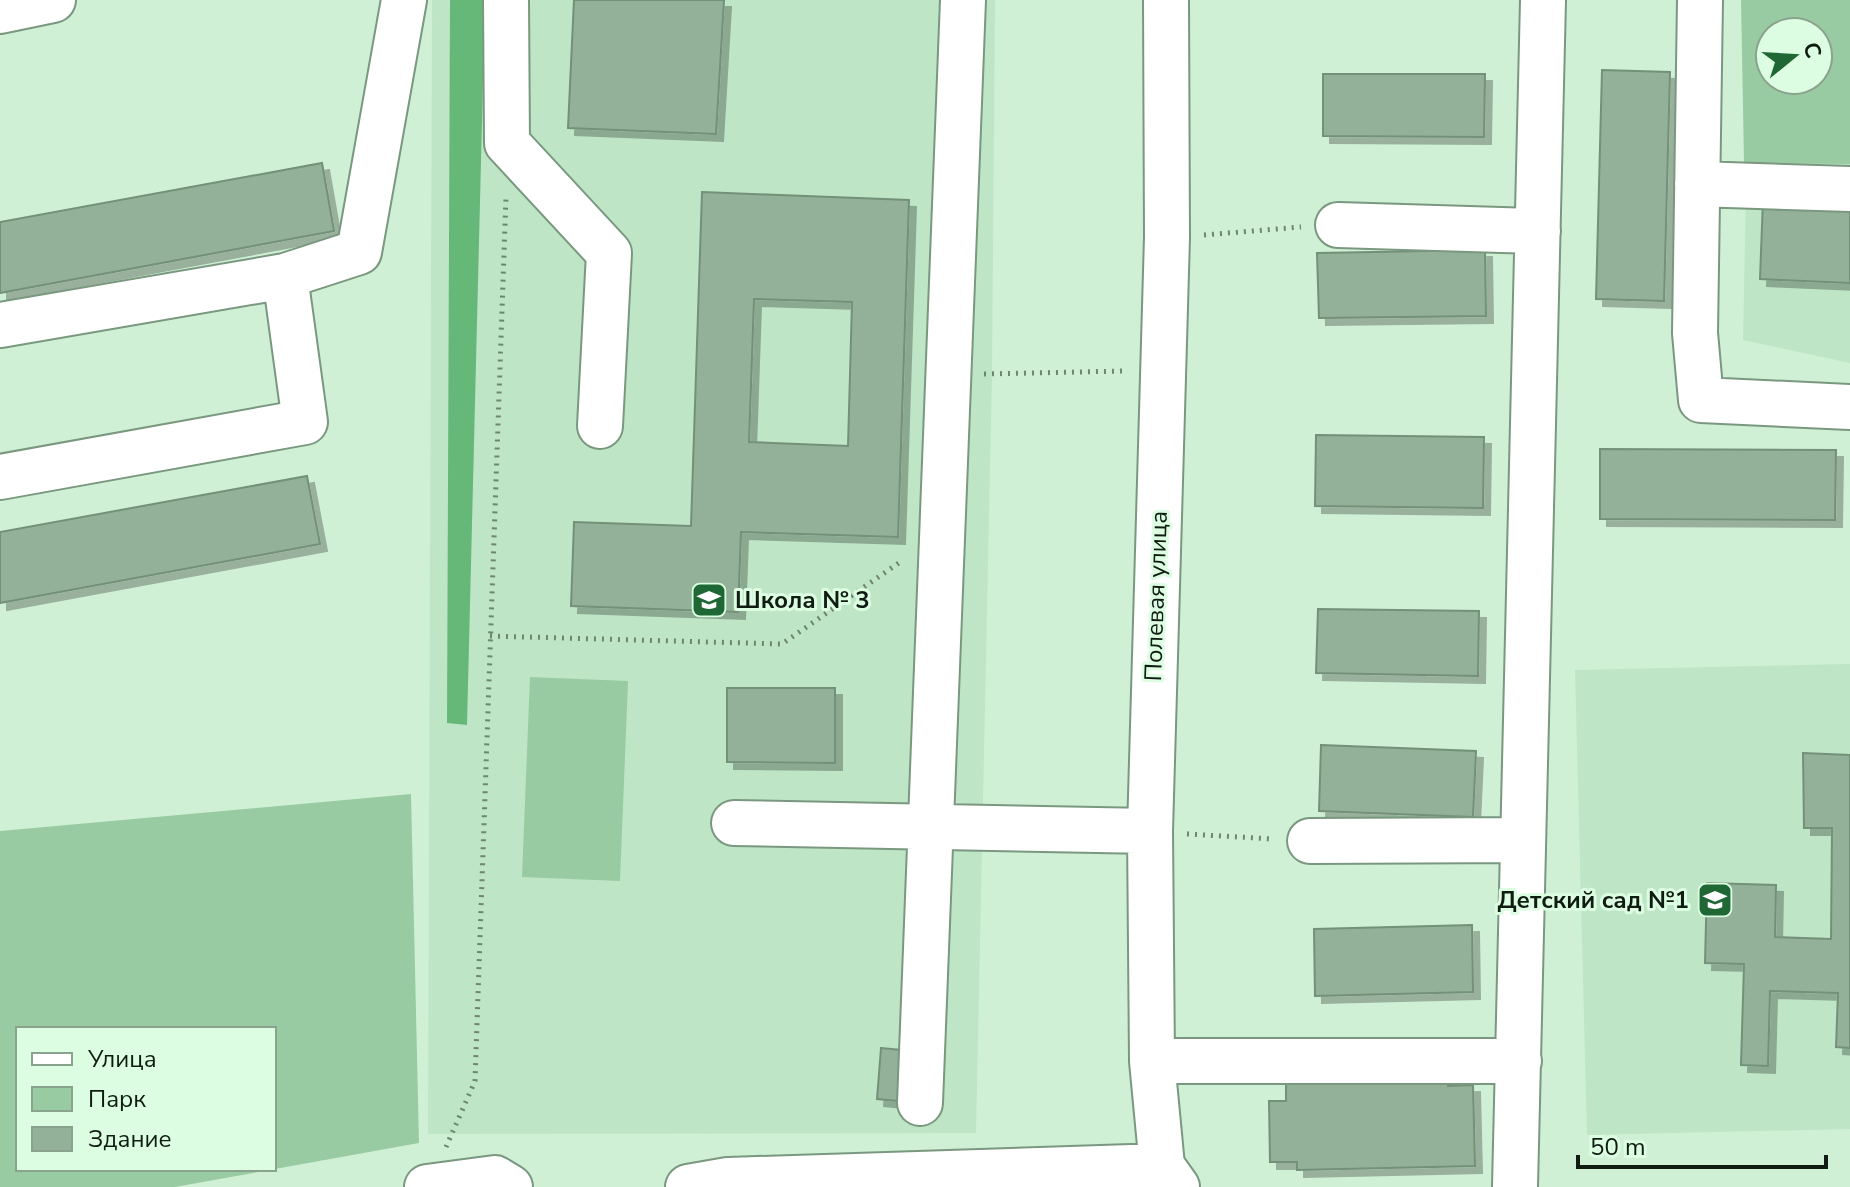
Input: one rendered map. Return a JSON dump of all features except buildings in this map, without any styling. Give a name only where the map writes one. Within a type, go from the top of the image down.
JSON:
[{"type":"street","points":[[0,11],[53,0]]},
{"type":"street","points":[[0,325],[285,276],[359,252],[404,0]]},
{"type":"street","points":[[506,0],[507,143],[609,253],[600,426]]},
{"type":"street","points":[[920,1103],[963,0]]},
{"type":"street","name":"Полевая улица","points":[[1166,0],[1167,237],[1150,831],[1152,1061],[1170,1177]]},
{"type":"street","points":[[1515,1187],[1543,0]]},
{"type":"street","points":[[1700,0],[1695,333],[1701,400],[1850,407]]},
{"type":"street","points":[[1697,184],[1850,189]]},
{"type":"street","points":[[1338,225],[1538,231]]},
{"type":"street","points":[[0,477],[305,422],[285,276]]},
{"type":"street","points":[[734,823],[1150,831]]},
{"type":"street","points":[[1310,841],[1523,840]]},
{"type":"street","points":[[1152,1061],[1519,1061]]},
{"type":"street","points":[[688,1187],[743,1179],[1170,1177]]},
{"type":"street","points":[[427,1187],[495,1178],[510,1187]]},
{"type":"path","points":[[434,1186],[450,1134],[475,1081],[507,143]]},
{"type":"path","points":[[1167,237],[1338,225]]},
{"type":"path","points":[[948,376],[1162,370]]},
{"type":"path","points":[[490,636],[782,644],[942,533]]},
{"type":"path","points":[[1150,831],[1310,841]]},
{"type":"shaded area","name":"Школа № 3","points":[[432,0],[995,0],[992,374],[976,1133],[428,1134]]},
{"type":"shaded area","points":[[1750,0],[1850,0],[1850,363],[1743,340]]},
{"type":"shaded area","name":"Детский сад №1","points":[[1850,664],[1850,1129],[1587,1135],[1575,670]]},
{"type":"green space","points":[[450,0],[485,0],[467,725],[447,723]]},
{"type":"green space","points":[[1741,0],[1850,0],[1850,164],[1744,163]]},
{"type":"green space","points":[[530,677],[628,681],[620,881],[522,877]]},
{"type":"green space","points":[[411,794],[419,1143],[276,1169],[276,1027],[16,1027],[16,1171],[264,1171],[175,1187],[0,1187],[0,831]]},
{"type":"place","name":"Школа № 3","points":[[709,600]]},
{"type":"place","name":"Детский сад №1","points":[[1715,900]]}]
